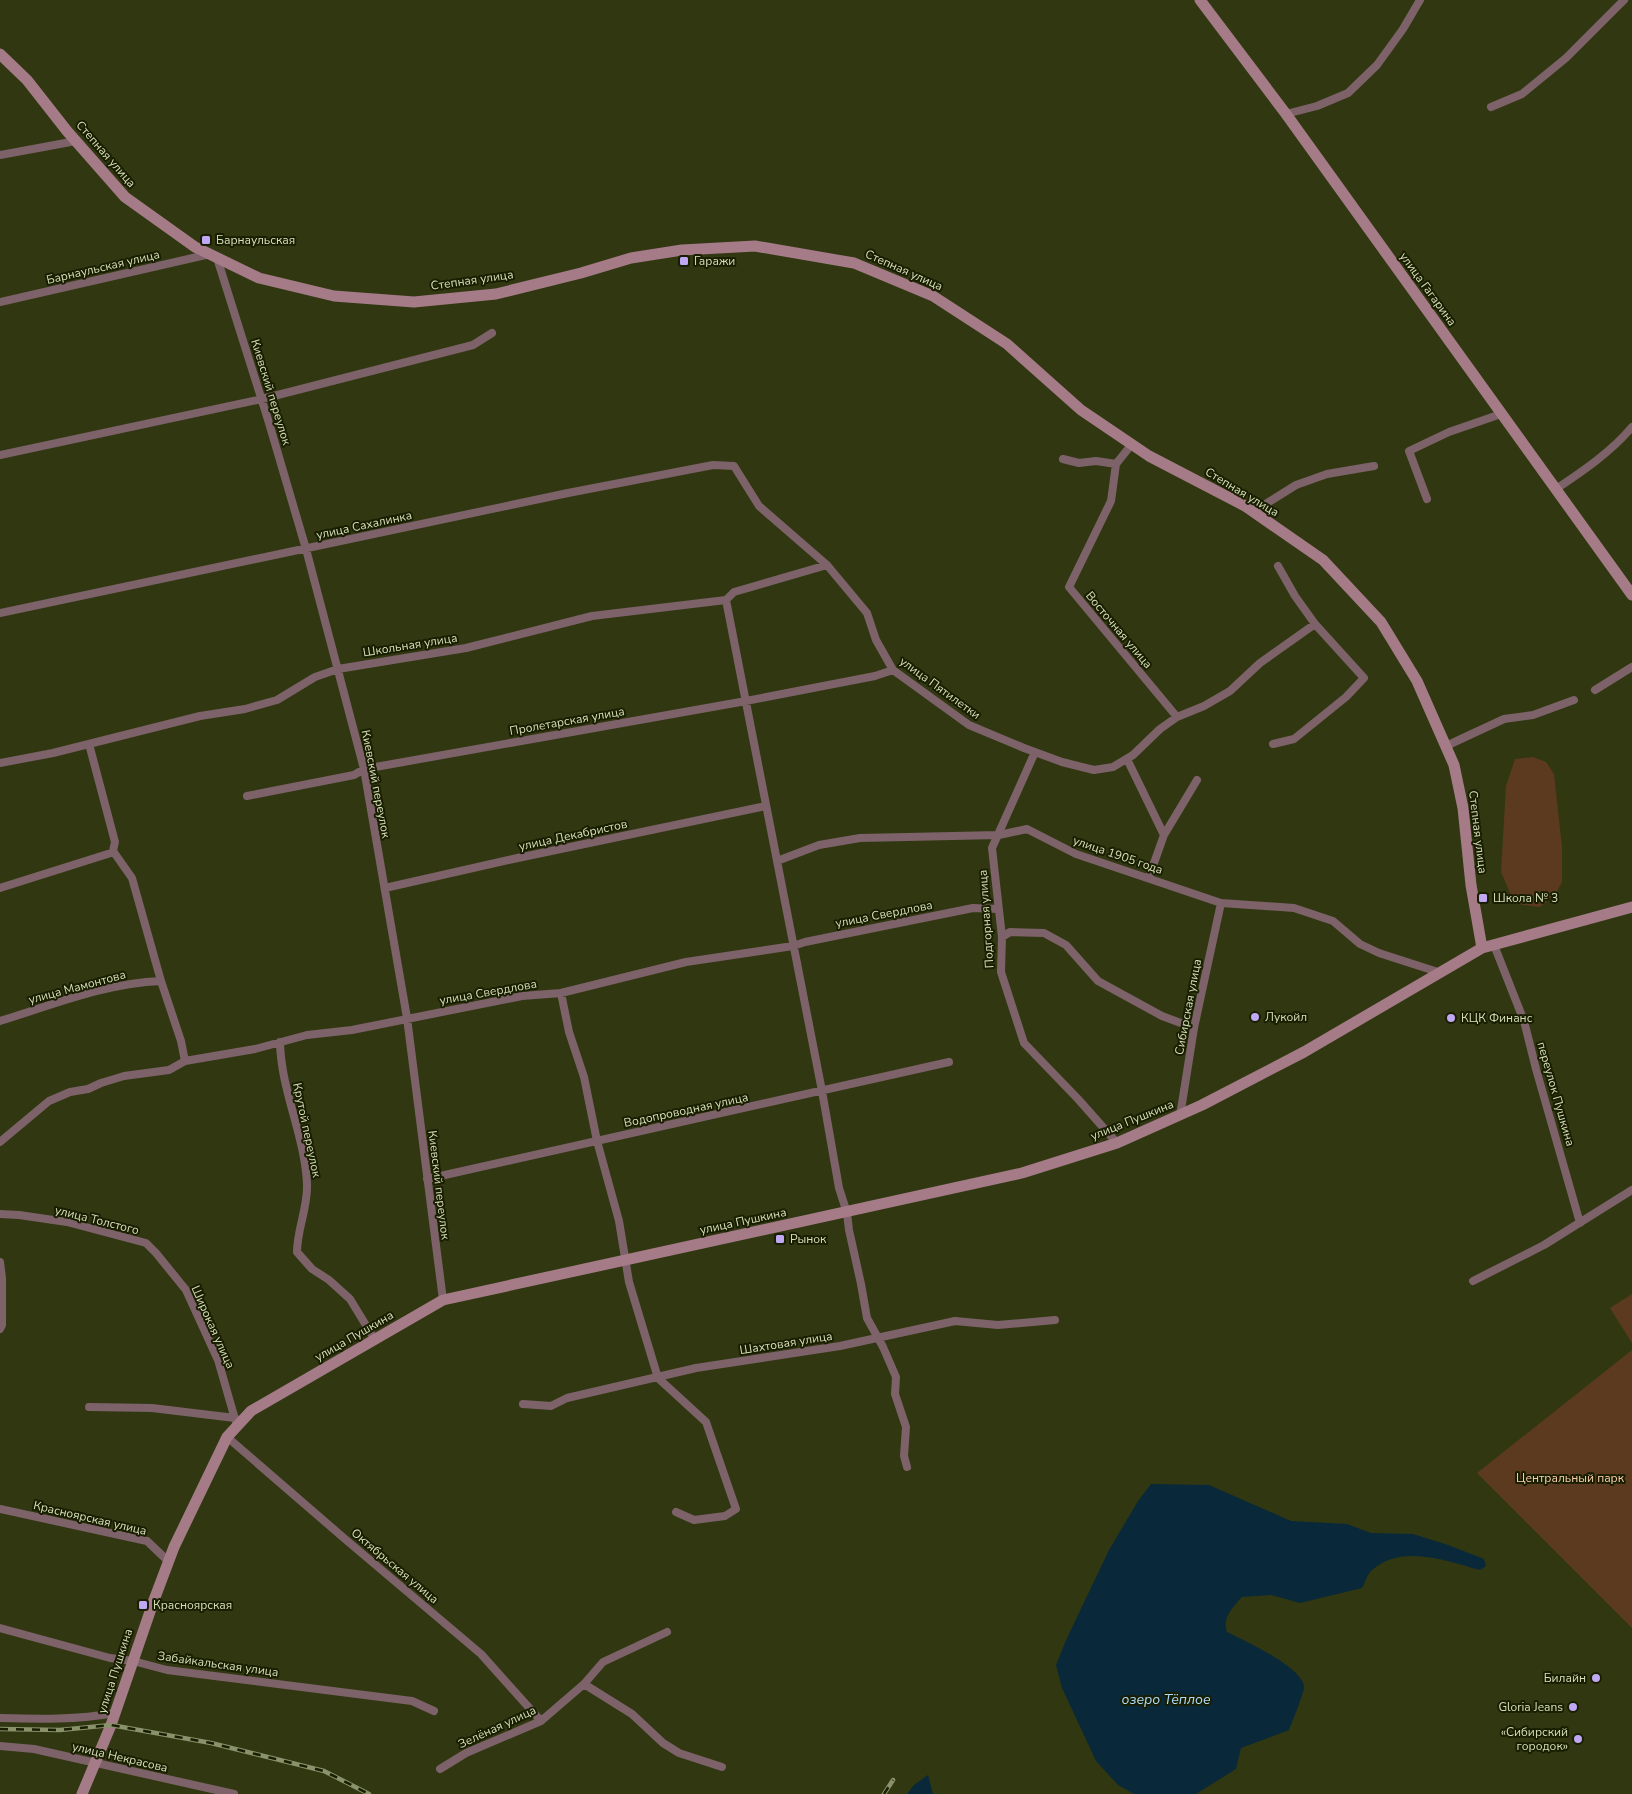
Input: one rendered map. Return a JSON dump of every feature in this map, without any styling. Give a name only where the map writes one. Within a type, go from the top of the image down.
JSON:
[{"type":"street","name":"улица Гагарина","points":[[1200,0],[1286,114],[1632,595]]},
{"type":"street","points":[[1286,114],[1317,106],[1348,93],[1377,65],[1403,29],[1420,0]]},
{"type":"street","points":[[1491,106],[1522,94],[1566,58],[1624,0]]},
{"type":"street","name":"Степная улица","points":[[0,54],[27,80],[76,141],[125,197],[195,247],[259,278],[334,296],[414,302],[496,294],[581,273],[631,258],[682,250],[755,246],[854,263],[933,296],[1006,344],[1081,410],[1149,456],[1253,512],[1323,560],[1381,622],[1417,681],[1454,765],[1482,948]]},
{"type":"street","points":[[0,154],[76,141]]},
{"type":"street","name":"Барнаульская улица","points":[[0,302],[214,256]]},
{"type":"street","name":"Киевский переулок","points":[[214,256],[262,399],[306,550],[364,769],[407,1018],[443,1300]]},
{"type":"street","points":[[0,455],[262,399],[473,345],[492,332]]},
{"type":"street","points":[[1427,499],[1409,451],[1449,432],[1501,414]]},
{"type":"street","points":[[1556,489],[1590,465],[1632,427]]},
{"type":"street","points":[[1063,459],[1079,464],[1096,461],[1116,464],[1132,444]]},
{"type":"street","name":"Восточная улица","points":[[1116,464],[1111,501],[1069,588],[1129,657],[1177,717]]},
{"type":"street","name":"улица Сахалинка","points":[[0,613],[306,550],[568,493],[713,465],[734,466]]},
{"type":"street","name":"улица Пятилетки","points":[[734,466],[759,506],[827,565],[866,613],[876,640],[893,670],[969,725],[1062,762],[1094,770],[1114,767],[1130,757]]},
{"type":"street","points":[[1253,512],[1296,485],[1327,474],[1374,466]]},
{"type":"street","name":"Школьная улица","points":[[0,763],[53,753],[200,716],[245,709],[277,700],[315,677],[338,669],[466,648],[592,616],[726,600],[734,592],[827,565]]},
{"type":"street","points":[[1273,744],[1294,739],[1346,697],[1364,678],[1315,624],[1295,596],[1278,566]]},
{"type":"street","points":[[726,600],[822,1091],[839,1188],[846,1213],[867,1318],[883,1346],[896,1378],[895,1394],[906,1428],[904,1456],[907,1467]]},
{"type":"street","points":[[1164,835],[1130,757],[1160,728],[1177,717],[1204,706],[1230,691],[1260,664],[1315,624]]},
{"type":"street","points":[[1595,690],[1632,667]]},
{"type":"street","name":"Пролетарская улица","points":[[247,796],[354,775],[364,769],[746,701],[875,676],[893,670]]},
{"type":"street","points":[[1446,746],[1504,719],[1533,715],[1574,700]]},
{"type":"street","points":[[88,744],[115,842],[114,852],[132,878],[161,981],[182,1042],[186,1061]]},
{"type":"street","name":"Подгорная улица","points":[[1035,752],[992,848],[1002,937],[1001,972],[1024,1043],[1117,1143]]},
{"type":"street","points":[[1149,877],[1164,835],[1197,780]]},
{"type":"street","name":"улица Декабристов","points":[[385,888],[512,859],[766,806]]},
{"type":"street","name":"улица 1905 года","points":[[777,861],[819,845],[860,838],[999,835],[1027,829],[1076,854],[1149,877],[1221,903],[1294,908],[1333,921],[1360,944],[1378,953],[1442,973]]},
{"type":"street","points":[[0,888],[114,852]]},
{"type":"street","name":"Сибирская улица","points":[[1180,1116],[1194,1028],[1221,903]]},
{"type":"street","name":"улица Пушкина","points":[[82,1794],[115,1713],[168,1562],[227,1436],[236,1422],[251,1411],[443,1300],[1022,1174],[1117,1143],[1180,1116],[1304,1052],[1482,948],[1632,907]]},
{"type":"street","name":"улица Свердлова","points":[[0,1142],[48,1101],[70,1092],[88,1089],[124,1076],[169,1070],[186,1061],[255,1049],[308,1035],[352,1030],[522,996],[561,993],[686,962],[793,946],[973,908],[998,909]]},
{"type":"street","points":[[1002,937],[1010,932],[1044,933],[1066,945],[1098,981],[1162,1016],[1194,1028]]},
{"type":"street","name":"переулок Пушкина","points":[[1494,945],[1524,1021],[1580,1223]]},
{"type":"street","name":"улица Мамонтова","points":[[0,1021],[102,990],[140,982],[161,981]]},
{"type":"street","points":[[561,993],[569,1032],[584,1076],[597,1141],[619,1220],[629,1282],[658,1378],[706,1422],[736,1509],[724,1516],[694,1520],[676,1512]]},
{"type":"street","name":"Крутой переулок","points":[[280,1042],[280,1063],[304,1157],[307,1186],[303,1221],[297,1234],[296,1252],[350,1300],[375,1340]]},
{"type":"street","name":"Водопроводная улица","points":[[427,1178],[948,1062]]},
{"type":"street","points":[[1473,1281],[1544,1245],[1632,1190]]},
{"type":"street","name":"улица Толстого","points":[[0,1214],[67,1222],[146,1244],[156,1253]]},
{"type":"street","name":"Широкая улица","points":[[156,1253],[186,1290],[218,1360],[236,1422]]},
{"type":"street","points":[[0,1262],[2,1325],[0,1329]]},
{"type":"street","name":"Шахтовая улица","points":[[523,1404],[551,1406],[567,1398],[696,1368],[840,1346],[955,1321],[998,1325],[1055,1320]]},
{"type":"street","points":[[89,1407],[152,1408],[236,1422]]},
{"type":"street","name":"Октябрьская улица","points":[[227,1436],[481,1654],[541,1721]]},
{"type":"street","name":"Красноярская улица","points":[[0,1509],[147,1541],[168,1562]]},
{"type":"street","name":"Забайкальская улица","points":[[0,1628],[110,1658],[133,1661],[166,1670],[412,1701],[434,1711]]},
{"type":"street","name":"Зелёная улица","points":[[440,1769],[466,1753],[541,1721],[584,1684],[603,1662],[667,1632]]},
{"type":"street","points":[[584,1684],[632,1714],[663,1743],[679,1754],[722,1767]]},
{"type":"street","points":[[0,1718],[50,1719],[93,1717],[115,1713]]},
{"type":"street","name":"улица Некрасова","points":[[0,1746],[34,1749],[234,1794]]},
{"type":"green space","points":[[1533,757],[1546,762],[1554,774],[1562,847],[1562,882],[1555,895],[1540,907],[1514,902],[1501,872],[1506,786],[1515,759]]},
{"type":"green space","points":[[1632,1294],[1632,1343],[1610,1308]]},
{"type":"green space","name":"Центральный парк","points":[[1632,1350],[1632,1628],[1477,1473]]},
{"type":"water","name":"озеро Тёплое","points":[[1151,1484],[1209,1485],[1291,1521],[1347,1524],[1371,1533],[1413,1534],[1484,1559],[1486,1566],[1480,1570],[1439,1559],[1410,1556],[1396,1558],[1383,1563],[1371,1571],[1362,1588],[1300,1603],[1271,1595],[1242,1597],[1227,1618],[1227,1632],[1283,1663],[1301,1679],[1304,1687],[1289,1730],[1241,1748],[1236,1769],[1196,1794],[1134,1794],[1118,1785],[1096,1761],[1062,1688],[1056,1665],[1109,1550],[1138,1501]]},
{"type":"water","points":[[928,1775],[933,1794],[907,1794],[914,1785]]},
{"type":"railway","points":[[0,1729],[60,1730],[111,1725],[211,1743],[324,1771],[369,1794]]},
{"type":"railway","points":[[884,1794],[893,1780]]},
{"type":"place","name":"Барнаульская","points":[[206,240]]},
{"type":"place","name":"Гаражи","points":[[684,261]]},
{"type":"place","name":"Школа № 3","points":[[1483,898]]},
{"type":"place","name":"Лукойл","points":[[1255,1017]]},
{"type":"place","name":"КЦК Финанс","points":[[1451,1018]]},
{"type":"place","name":"Рынок","points":[[780,1239]]},
{"type":"place","name":"Красноярская","points":[[143,1605]]},
{"type":"place","name":"Билайн","points":[[1596,1678]]},
{"type":"place","name":"Gloria Jeans","points":[[1573,1707]]},
{"type":"place","name":"«Сибирский городок»","points":[[1578,1739]]}]
